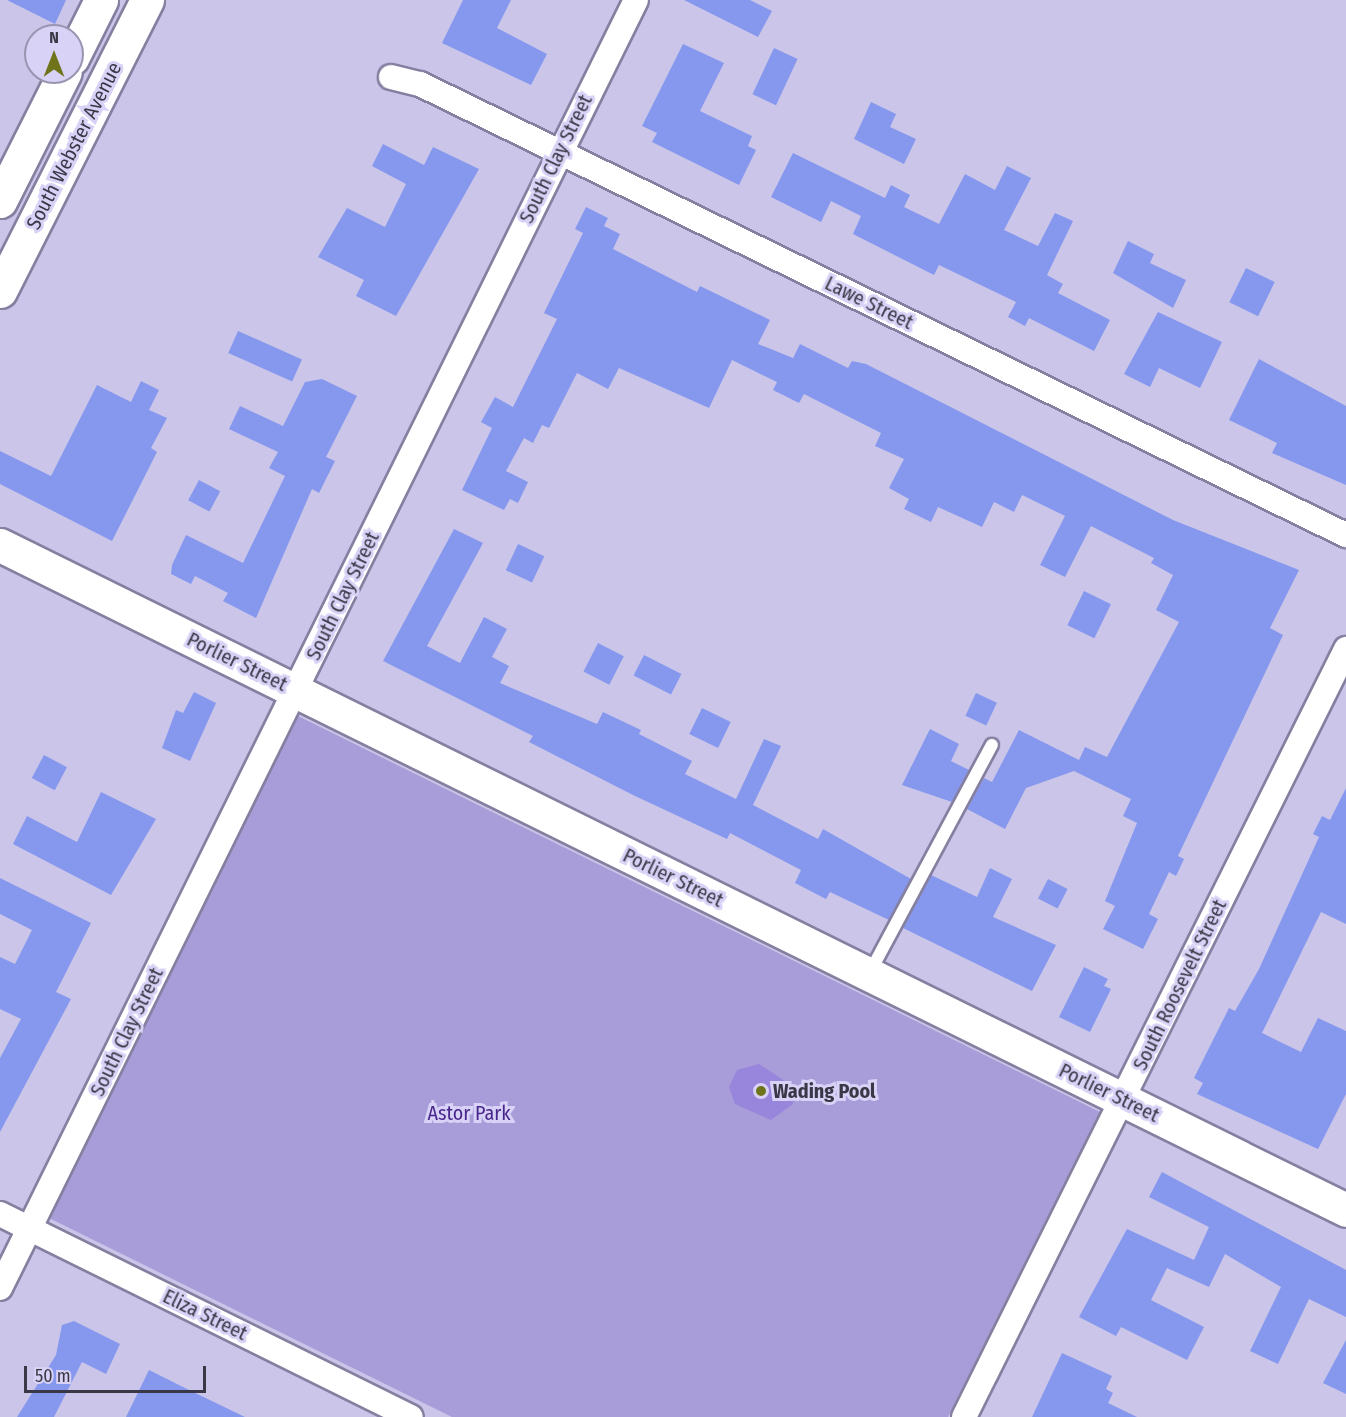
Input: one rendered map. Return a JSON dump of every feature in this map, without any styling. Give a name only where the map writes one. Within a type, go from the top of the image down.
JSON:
[{"type":"street","points":[[84,34],[101,0]]},
{"type":"street","name":"South Webster Avenue","points":[[0,291],[147,0]]},
{"type":"street","name":"South Clay Street","points":[[0,1288],[636,0]]},
{"type":"street","name":"Lawe Street","points":[[391,77],[420,84],[1346,535]]},
{"type":"street","name":"South Webster Avenue","points":[[0,201],[59,84]]},
{"type":"street","name":"Porlier Street","points":[[0,545],[1346,1210]]},
{"type":"street","name":"South Roosevelt Street","points":[[964,1417],[1346,649]]},
{"type":"street","name":"Eliza Street","points":[[0,1214],[411,1417]]},
{"type":"lane","points":[[869,975],[992,745]]},
{"type":"green space","name":"Astor Park","points":[[298,716],[1100,1112],[948,1417],[452,1417],[49,1218]]},
{"type":"shaded area","name":"Wading Pool","points":[[759,1064],[791,1085],[793,1104],[771,1120],[735,1104],[729,1087],[737,1070]]},
{"type":"building","points":[[7,0],[66,0],[55,24]]},
{"type":"building","points":[[463,0],[511,0],[497,28],[547,54],[531,85],[442,43]]},
{"type":"building","points":[[684,0],[750,0],[772,11],[758,37]]},
{"type":"building","points":[[683,44],[724,63],[700,111],[752,136],[748,146],[756,150],[739,185],[652,142],[657,133],[642,126]]},
{"type":"building","points":[[774,48],[798,59],[776,105],[752,94]]},
{"type":"building","points":[[871,102],[896,114],[890,127],[916,139],[904,164],[854,139]]},
{"type":"building","points":[[383,144],[424,165],[433,147],[479,169],[396,316],[356,296],[364,280],[318,257],[347,208],[385,227],[406,184],[372,166]]},
{"type":"building","points":[[793,153],[885,198],[891,185],[910,195],[904,207],[939,224],[965,174],[995,190],[1007,166],[1031,178],[1004,230],[1038,246],[1055,213],[1073,221],[1047,275],[1063,284],[1058,293],[1110,320],[1094,351],[1029,318],[1025,326],[1008,317],[1016,302],[939,265],[934,275],[853,234],[861,216],[831,201],[821,222],[771,197]]},
{"type":"building","points":[[586,207],[608,218],[604,226],[620,234],[613,249],[697,292],[700,286],[770,320],[758,344],[793,358],[800,344],[848,368],[852,361],[866,364],[1173,520],[1299,570],[1270,628],[1283,635],[1178,856],[1184,859],[1176,876],[1169,872],[1149,914],[1158,919],[1143,949],[1103,929],[1115,906],[1105,901],[1137,823],[1123,816],[1131,799],[1074,771],[1026,788],[1005,829],[967,809],[984,778],[992,782],[1019,730],[1079,760],[1085,747],[1107,757],[1179,622],[1156,610],[1173,575],[1151,563],[1154,558],[1091,526],[1065,577],[1040,565],[1065,516],[1022,495],[1014,512],[994,502],[982,527],[938,507],[931,522],[904,509],[909,499],[889,488],[904,459],[875,446],[881,433],[804,394],[799,403],[773,390],[777,382],[732,360],[709,408],[619,368],[608,389],[577,373],[549,428],[542,425],[533,443],[524,438],[506,471],[528,482],[518,503],[510,499],[504,510],[462,490],[492,428],[481,422],[495,397],[513,407],[557,319],[544,313],[583,233],[575,229]]},
{"type":"building","points":[[1128,241],[1154,254],[1150,263],[1186,280],[1173,308],[1113,273]]},
{"type":"building","points":[[1246,268],[1275,282],[1258,316],[1229,302]]},
{"type":"building","points":[[1158,312],[1222,342],[1200,388],[1159,368],[1150,387],[1124,374]]},
{"type":"building","points":[[238,331],[302,359],[292,381],[228,353]]},
{"type":"building","points":[[1259,359],[1346,406],[1346,485],[1272,453],[1277,443],[1229,420]]},
{"type":"building","points":[[322,379],[357,396],[326,457],[335,461],[319,493],[312,489],[256,618],[223,601],[228,593],[195,576],[191,584],[171,574],[172,565],[186,535],[243,563],[285,476],[269,468],[278,452],[229,429],[240,406],[283,426],[305,382]]},
{"type":"building","points":[[141,381],[159,390],[149,410],[167,418],[151,448],[157,452],[112,541],[0,484],[0,451],[51,476],[97,385],[131,402]]},
{"type":"building","points":[[199,480],[220,491],[209,512],[188,500]]},
{"type":"building","points":[[454,529],[483,543],[427,646],[460,663],[484,617],[507,629],[492,657],[509,666],[500,683],[597,724],[603,712],[641,730],[639,734],[692,761],[685,774],[736,799],[764,739],[781,746],[753,805],[818,839],[823,829],[911,879],[889,920],[830,892],[826,899],[795,883],[801,870],[730,833],[727,839],[633,795],[529,742],[533,736],[383,661]]},
{"type":"building","points":[[518,544],[544,556],[532,583],[506,570]]},
{"type":"building","points":[[1084,591],[1111,604],[1094,638],[1067,625]]},
{"type":"building","points":[[598,643],[624,656],[609,685],[583,672]]},
{"type":"building","points":[[644,655],[681,674],[671,695],[634,675]]},
{"type":"building","points":[[194,692],[216,703],[190,761],[162,748],[176,710],[183,713]]},
{"type":"building","points":[[976,693],[997,703],[986,725],[965,716]]},
{"type":"building","points":[[702,708],[731,722],[718,748],[689,734]]},
{"type":"building","points":[[930,729],[959,744],[951,761],[969,770],[952,802],[902,785]]},
{"type":"building","points":[[44,755],[67,767],[55,790],[32,778]]},
{"type":"building","points":[[1346,788],[1346,924],[1321,912],[1262,1033],[1301,1052],[1318,1018],[1346,1031],[1346,1094],[1318,1149],[1197,1094],[1203,1083],[1194,1078],[1229,1008],[1235,1011],[1259,969],[1319,837],[1313,834],[1322,816],[1330,820]]},
{"type":"building","points":[[101,792],[156,819],[111,895],[13,844],[27,816],[77,842]]},
{"type":"building","points":[[990,868],[1012,879],[993,917],[1056,945],[1032,991],[903,928],[931,875],[977,897]]},
{"type":"building","points":[[0,878],[91,923],[56,992],[71,999],[0,1132],[0,1058],[21,1019],[0,1009],[0,957],[15,964],[32,930],[0,914]]},
{"type":"building","points":[[1048,879],[1068,889],[1058,909],[1038,899]]},
{"type":"building","points":[[1084,967],[1108,979],[1104,986],[1111,989],[1090,1032],[1059,1017]]},
{"type":"building","points":[[1162,1172],[1346,1270],[1346,1317],[1309,1299],[1278,1364],[1250,1351],[1281,1287],[1225,1254],[1209,1287],[1167,1268],[1151,1300],[1204,1327],[1187,1360],[1121,1327],[1116,1336],[1079,1317],[1127,1229],[1194,1260],[1209,1227],[1149,1197]]},
{"type":"building","points":[[74,1321],[120,1344],[106,1374],[82,1362],[54,1417],[17,1417],[56,1355],[62,1325]]},
{"type":"building","points":[[1346,1340],[1346,1394],[1323,1383]]},
{"type":"building","points":[[1062,1353],[1112,1376],[1106,1389],[1113,1393],[1108,1403],[1137,1417],[1032,1417]]},
{"type":"building","points":[[149,1370],[187,1389],[245,1417],[126,1417]]},
{"type":"place","name":"Wading Pool","points":[[761,1091]]}]
